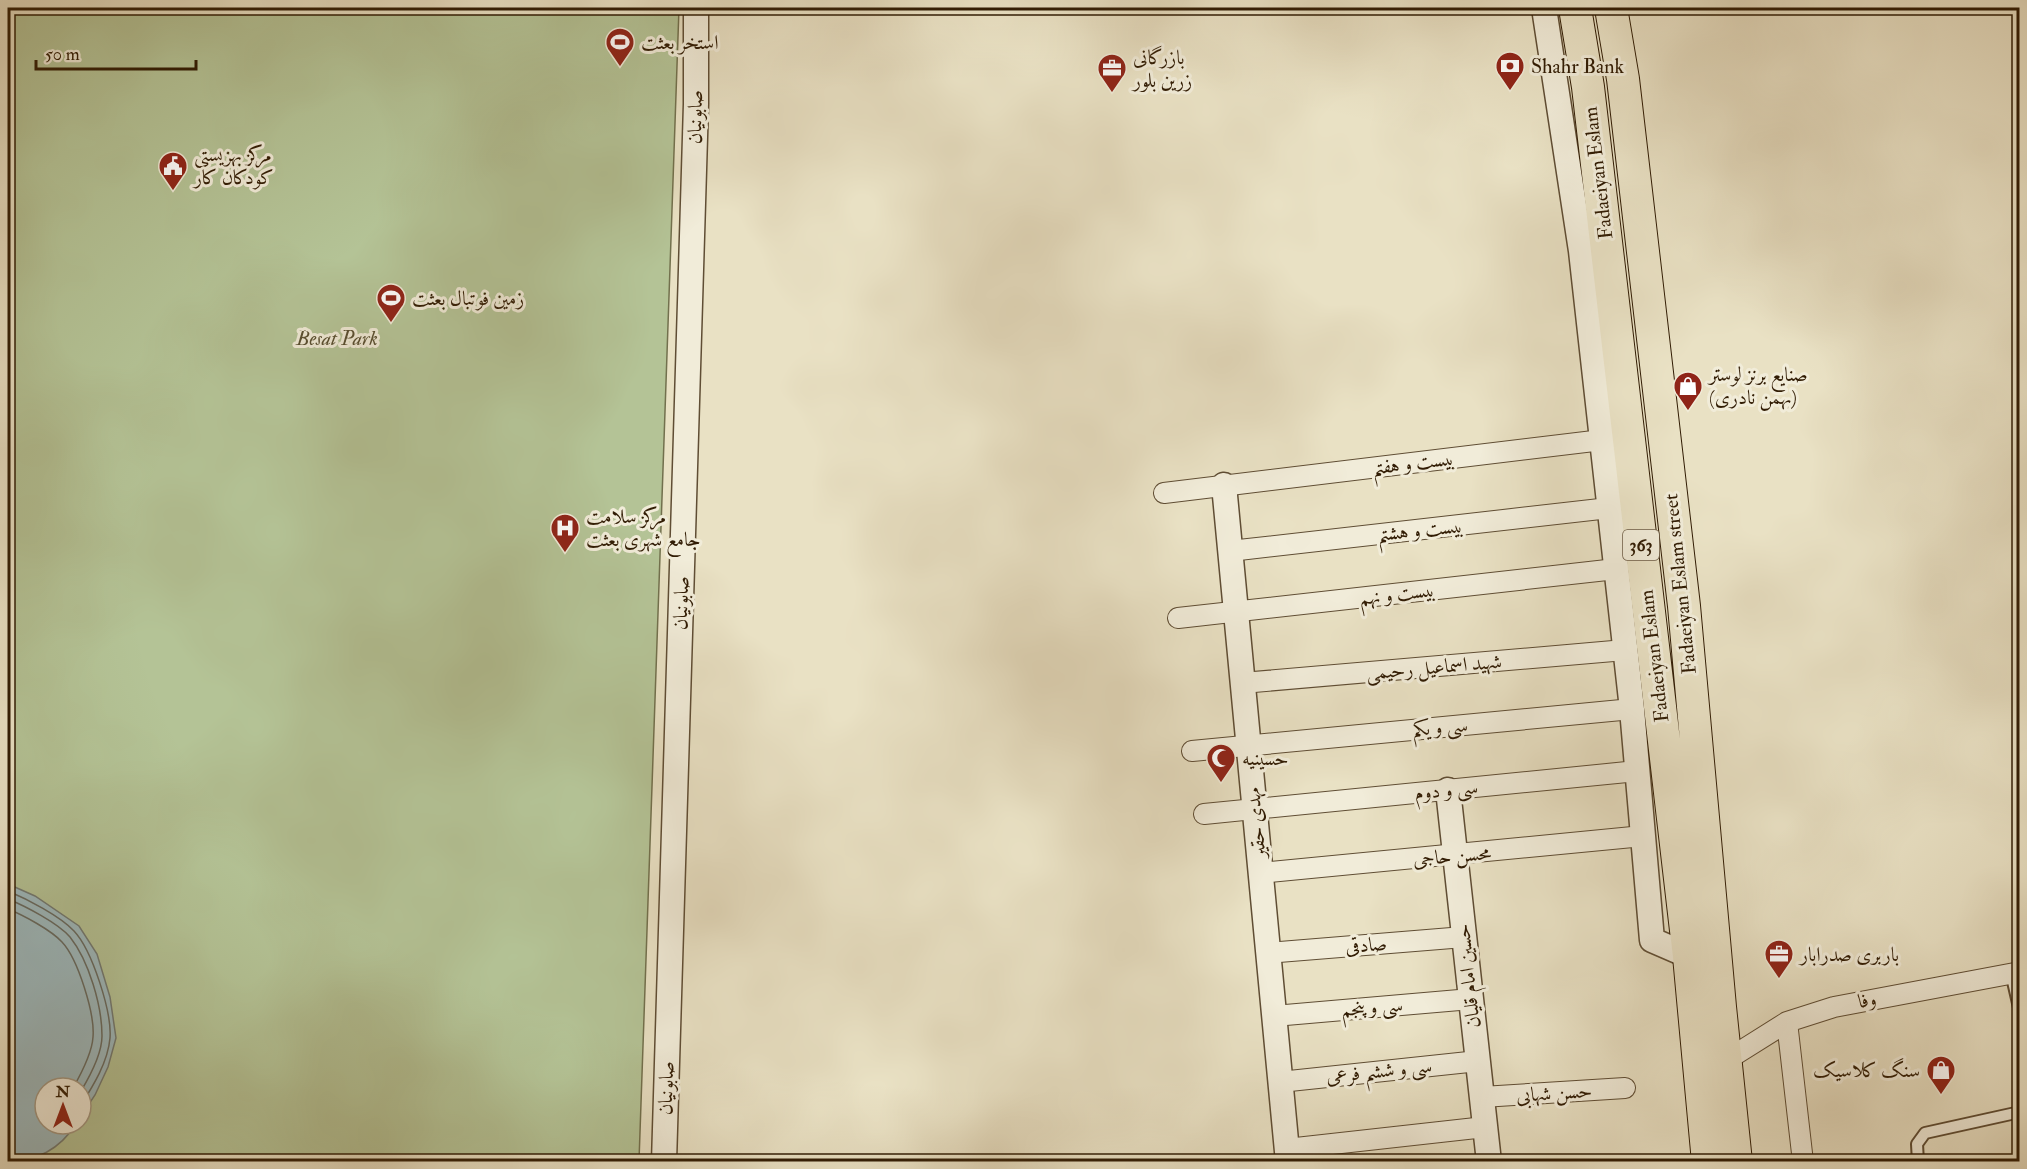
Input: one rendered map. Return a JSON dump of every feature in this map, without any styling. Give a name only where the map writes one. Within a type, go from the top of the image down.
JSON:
[{"type":"main road","name":"Fadaeiyan Eslam","points":[[1575,8],[1588,87],[1689,956],[1708,1161]]},
{"type":"main road","name":"Fadaeiyan Eslam street","points":[[1611,8],[1623,79],[1684,606],[1736,1161]]},
{"type":"main road","points":[[1681,897],[1688,844],[1678,642],[1684,606]]},
{"type":"street","name":"صابونیان","points":[[664,1161],[695,128],[696,8]]},
{"type":"street","points":[[1544,8],[1581,251],[1632,709],[1652,940],[1689,956]]},
{"type":"street","points":[[1557,93],[1588,87]]},
{"type":"street","name":"بیست و هفتم","points":[[1164,493],[1602,440]]},
{"type":"street","name":"مهدی حقیر","points":[[1224,485],[1287,1155]]},
{"type":"street","name":"بیست و هشتم","points":[[1230,551],[1609,508]]},
{"type":"street","name":"بیست و نهم","points":[[1178,618],[1616,569]]},
{"type":"street","name":"شهید اسماعیل رحیمی","points":[[1242,683],[1625,650]]},
{"type":"street","name":"سی و یکم","points":[[1192,751],[1632,709]]},
{"type":"street","name":"سی و دوم","points":[[1204,814],[1637,771]]},
{"type":"street","name":"حسین امام قلیان","points":[[1448,790],[1489,1161]]},
{"type":"street","name":"محسن حاجی","points":[[1260,873],[1455,856],[1643,836]]},
{"type":"street","name":"صادقی","points":[[1268,953],[1464,937]]},
{"type":"street","name":"وفا","points":[[1725,1061],[1787,1022],[1834,1007],[2015,972]]},
{"type":"street","name":"سی و پنجم","points":[[1274,1016],[1471,999]]},
{"type":"street","points":[[1787,1022],[1803,1161]]},
{"type":"street","name":"سی و ششم فرعی","points":[[1280,1082],[1478,1061]]},
{"type":"street","name":"حسن شهابی","points":[[1482,1097],[1625,1088]]},
{"type":"street","points":[[1287,1155],[1485,1127]]},
{"type":"lane","points":[[2015,972],[2019,1012]]},
{"type":"lane","points":[[1918,1161],[1917,1144],[1925,1133],[2019,1112]]},
{"type":"green space","name":"Besat Park","points":[[8,8],[679,8],[639,1161],[8,1161]]},
{"type":"water","points":[[8,884],[35,896],[79,926],[97,954],[110,997],[116,1038],[108,1067],[93,1098],[93,1076],[33,1076],[33,1136],[67,1136],[55,1147],[38,1156],[8,1161]]},
{"type":"place","name":"استخر بعثت","points":[[620,68]]},
{"type":"place","name":"Shahr Bank","points":[[1510,92]]},
{"type":"place","name":"بازرگانی زرین بلور","points":[[1112,94]]},
{"type":"place","name":"مرکز بهزیستی کودکان کار","points":[[173,192]]},
{"type":"place","name":"زمین فوتبال بعثت","points":[[391,324]]},
{"type":"place","name":"صنایع برنز لوستر (بهمن نادری)","points":[[1688,412]]},
{"type":"place","name":"مرکز سلامت جامع شهری بعثت","points":[[565,554]]},
{"type":"place","name":"حسینیه","points":[[1221,784]]},
{"type":"place","name":"باربری صدرابار","points":[[1779,980]]},
{"type":"place","name":"سنگ کلاسیک","points":[[1941,1096]]}]
